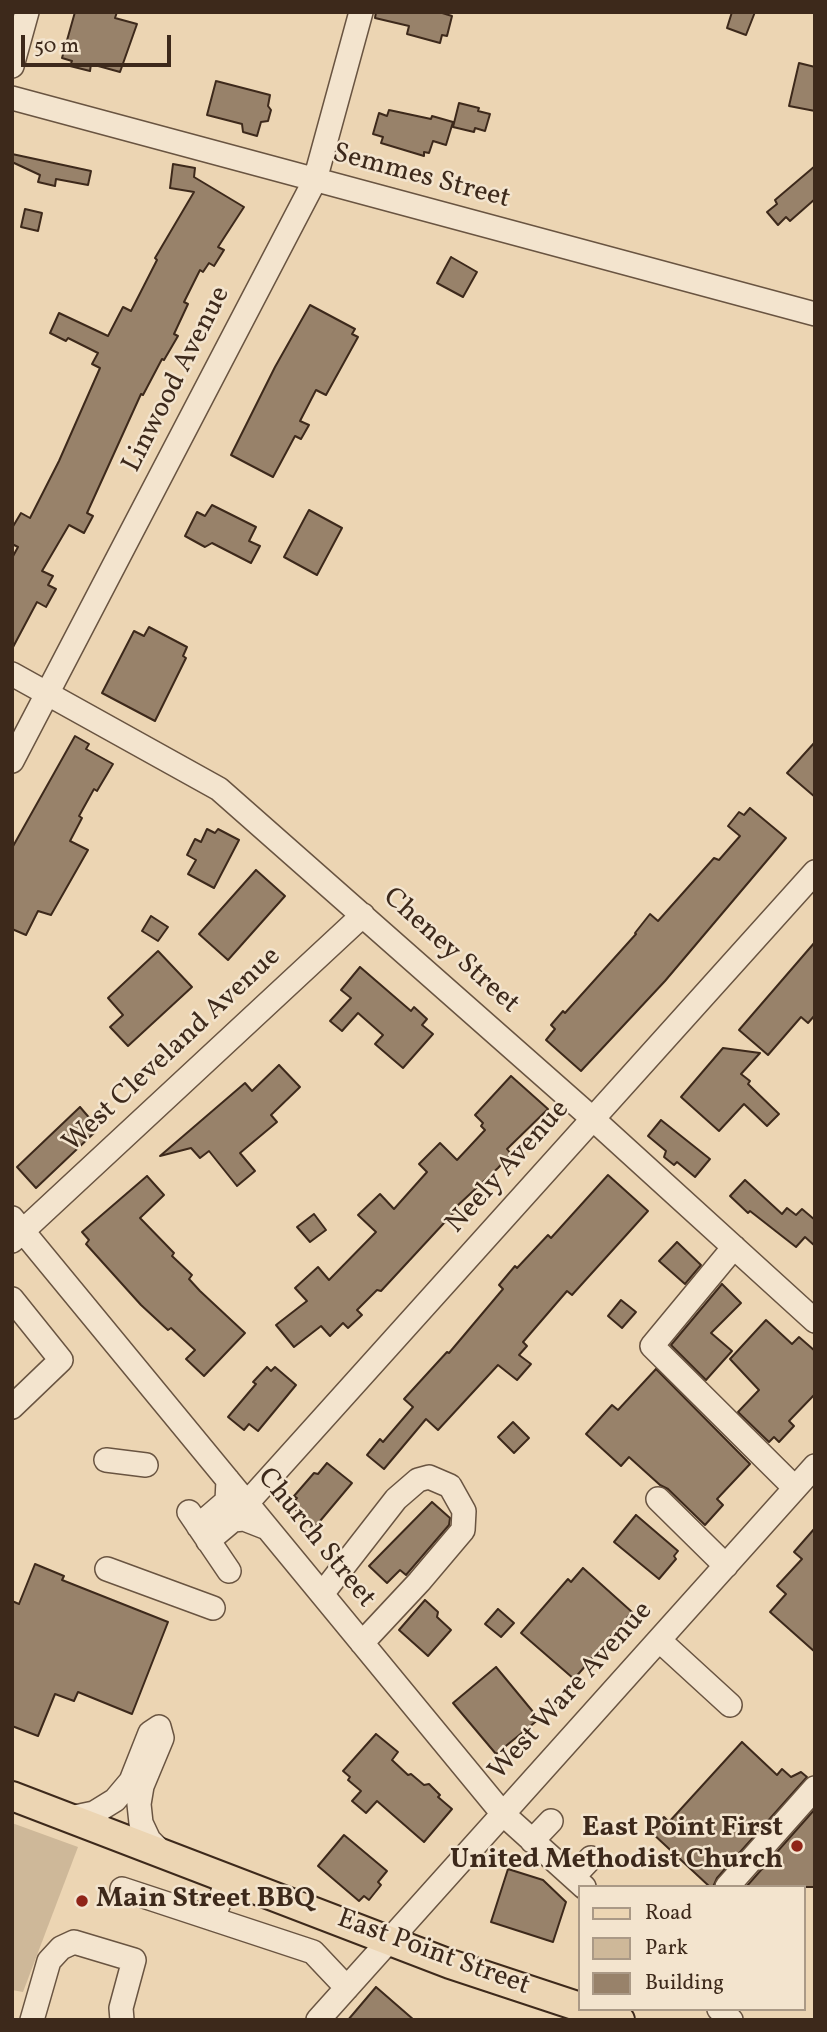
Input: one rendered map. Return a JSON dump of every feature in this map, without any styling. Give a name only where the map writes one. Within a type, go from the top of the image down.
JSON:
[{"type":"main road","name":"East Point Street","points":[[12,1796],[450,1964],[578,2006]]},
{"type":"main road","points":[[594,2011],[620,2020]]},
{"type":"street","points":[[12,66],[27,12]]},
{"type":"street","name":"Linwood Avenue","points":[[12,761],[315,180],[361,12]]},
{"type":"street","name":"Semmes Street","points":[[12,97],[815,314]]},
{"type":"street","name":"Cheney Street","points":[[12,674],[219,789],[593,1119],[815,1321]]},
{"type":"street","name":"Neely Avenue","points":[[247,1503],[815,872]]},
{"type":"street","name":"West Cleveland Avenue","points":[[16,1230],[363,915]]},
{"type":"street","name":"Church Street","points":[[16,1230],[228,1480],[503,1814],[579,1882]]},
{"type":"street","points":[[734,1247],[652,1346],[795,1488]]},
{"type":"street","points":[[12,1298],[61,1360],[12,1407]]},
{"type":"street","points":[[106,1460],[146,1465]]},
{"type":"street","name":"West Ware Avenue","points":[[318,2020],[815,1466]]},
{"type":"street","points":[[322,1594],[396,1499],[418,1480],[429,1477],[450,1486],[464,1511],[463,1530],[362,1643]]},
{"type":"street","points":[[198,1527],[227,1501],[228,1480]]},
{"type":"street","points":[[658,1499],[726,1566]]},
{"type":"street","points":[[198,1527],[244,1518],[267,1528]]},
{"type":"street","points":[[198,1527],[229,1571]]},
{"type":"street","points":[[107,1569],[213,1608]]},
{"type":"street","points":[[659,1640],[730,1705]]},
{"type":"street","points":[[70,1818],[94,1813],[115,1800],[131,1781],[150,1733],[159,1727],[162,1738],[142,1786],[139,1804],[141,1823],[149,1840],[162,1853]]},
{"type":"street","points":[[729,1885],[815,1788]]},
{"type":"street","points":[[533,1841],[551,1821]]},
{"type":"street","points":[[579,1882],[591,1858]]},
{"type":"street","points":[[213,1919],[228,1878]]},
{"type":"street","points":[[122,1889],[313,1952],[347,1988]]},
{"type":"street","points":[[32,2020],[49,1961],[61,1948],[74,1942],[134,1960],[121,2008],[122,2020]]},
{"type":"green space","points":[[12,1823],[78,1847],[23,1992],[12,1990]]},
{"type":"building","points":[[75,12],[117,12],[115,18],[137,24],[120,72],[91,64],[90,71],[70,66],[72,61],[62,58]]},
{"type":"building","points":[[376,12],[439,12],[452,16],[447,36],[442,35],[440,43],[407,34],[409,26],[375,18]]},
{"type":"building","points":[[732,12],[755,12],[746,35],[727,28]]},
{"type":"building","points":[[799,63],[815,67],[815,111],[789,106]]},
{"type":"building","points":[[216,81],[270,95],[268,106],[271,110],[268,121],[261,122],[257,136],[243,132],[242,124],[207,115]]},
{"type":"building","points":[[459,103],[490,114],[485,131],[475,128],[474,132],[453,127]]},
{"type":"building","points":[[389,110],[453,122],[446,145],[433,141],[429,153],[424,152],[424,156],[381,143],[383,137],[373,134],[379,113],[387,116]]},
{"type":"building","points":[[12,154],[91,171],[88,185],[56,179],[55,186],[38,182],[40,175],[12,162]]},
{"type":"building","points":[[173,164],[195,168],[194,177],[244,207],[218,247],[224,250],[214,266],[209,263],[203,272],[200,270],[184,302],[188,304],[174,334],[178,336],[143,395],[141,394],[87,513],[93,516],[84,533],[69,525],[42,571],[53,576],[48,585],[56,589],[46,607],[37,602],[12,649],[12,558],[18,547],[12,544],[12,528],[21,513],[30,518],[59,461],[100,368],[92,364],[98,353],[68,338],[66,341],[50,333],[59,313],[108,336],[123,307],[131,311],[157,260],[155,258],[194,192],[170,188]]},
{"type":"building","points":[[815,166],[815,199],[790,221],[786,217],[778,225],[767,212],[777,204],[775,200]]},
{"type":"building","points":[[25,209],[42,213],[38,231],[21,227]]},
{"type":"building","points":[[451,257],[477,272],[463,297],[437,283]]},
{"type":"building","points":[[310,305],[355,329],[352,334],[358,337],[326,395],[316,390],[300,421],[309,425],[301,439],[295,436],[273,477],[231,455]]},
{"type":"building","points":[[212,505],[256,527],[249,541],[260,546],[251,563],[212,543],[205,547],[185,536],[197,512],[205,516]]},
{"type":"building","points":[[309,510],[342,528],[317,575],[284,557]]},
{"type":"building","points":[[149,627],[187,647],[183,656],[186,658],[155,721],[102,693],[134,631],[144,636]]},
{"type":"building","points":[[75,736],[89,744],[86,749],[113,764],[97,791],[94,789],[79,816],[82,818],[70,841],[88,850],[51,915],[38,911],[26,935],[12,929],[12,848]]},
{"type":"building","points":[[815,742],[815,797],[787,773]]},
{"type":"building","points":[[750,808],[786,838],[665,981],[581,1071],[546,1040],[555,1029],[551,1025],[636,934],[650,914],[658,921],[714,858],[719,860],[740,836],[728,826],[739,812],[744,815]]},
{"type":"building","points":[[207,829],[215,833],[218,829],[239,840],[214,888],[188,874],[196,860],[187,855],[195,839],[201,842]]},
{"type":"building","points":[[256,870],[285,896],[228,960],[199,934]]},
{"type":"building","points":[[151,916],[168,927],[158,941],[142,931]]},
{"type":"building","points":[[815,942],[815,1015],[808,1023],[801,1017],[768,1055],[739,1030]]},
{"type":"building","points":[[158,951],[192,987],[128,1046],[110,1027],[123,1015],[108,998]]},
{"type":"building","points":[[360,967],[411,1011],[414,1007],[427,1019],[422,1025],[433,1034],[403,1068],[375,1044],[383,1035],[358,1013],[342,1031],[330,1021],[351,998],[341,990]]},
{"type":"building","points":[[723,1048],[760,1053],[741,1074],[779,1114],[767,1126],[744,1104],[719,1131],[681,1097]]},
{"type":"building","points":[[279,1065],[300,1087],[271,1115],[277,1122],[240,1153],[255,1171],[237,1186],[209,1151],[200,1158],[191,1148],[160,1156],[245,1083],[252,1091]]},
{"type":"building","points":[[511,1076],[548,1109],[507,1149],[511,1154],[498,1168],[456,1207],[381,1291],[377,1290],[357,1310],[362,1315],[348,1328],[343,1323],[330,1336],[321,1326],[294,1347],[276,1325],[307,1301],[295,1288],[318,1267],[329,1280],[376,1232],[358,1215],[380,1194],[394,1209],[427,1172],[419,1164],[440,1143],[457,1160],[485,1130],[481,1126],[483,1123],[475,1115]]},
{"type":"building","points":[[80,1107],[92,1121],[88,1124],[95,1132],[36,1188],[17,1167]]},
{"type":"building","points":[[661,1120],[710,1159],[695,1177],[677,1162],[674,1165],[664,1157],[666,1151],[648,1136]]},
{"type":"building","points":[[608,1175],[648,1211],[572,1295],[567,1291],[523,1342],[527,1346],[519,1355],[531,1364],[517,1380],[498,1365],[438,1430],[426,1419],[384,1469],[367,1455],[380,1439],[383,1442],[413,1407],[404,1399],[447,1352],[449,1353],[503,1289],[499,1285],[515,1266],[517,1268],[548,1235],[551,1238]]},
{"type":"building","points":[[147,1176],[164,1195],[140,1218],[192,1275],[189,1279],[245,1333],[204,1376],[186,1359],[195,1350],[141,1305],[86,1244],[89,1240],[82,1232]]},
{"type":"building","points":[[745,1180],[782,1214],[787,1208],[796,1215],[802,1209],[815,1220],[815,1246],[805,1237],[796,1247],[750,1211],[748,1213],[730,1196]]},
{"type":"building","points":[[314,1214],[326,1230],[310,1242],[297,1227]]},
{"type":"building","points":[[677,1242],[701,1265],[685,1284],[659,1261]]},
{"type":"building","points":[[722,1284],[741,1303],[711,1333],[732,1351],[706,1380],[671,1345]]},
{"type":"building","points":[[621,1300],[636,1312],[622,1328],[608,1316]]},
{"type":"building","points":[[766,1320],[792,1344],[799,1337],[815,1351],[815,1394],[789,1421],[794,1426],[779,1442],[774,1437],[769,1442],[738,1412],[759,1390],[730,1359]]},
{"type":"building","points":[[267,1367],[271,1371],[275,1367],[296,1385],[258,1431],[249,1424],[244,1430],[228,1417]]},
{"type":"building","points":[[656,1369],[750,1464],[717,1499],[723,1505],[705,1525],[668,1489],[629,1457],[621,1466],[586,1434],[612,1405],[618,1410]]},
{"type":"building","points":[[513,1422],[529,1438],[514,1453],[498,1437]]},
{"type":"building","points":[[327,1463],[352,1483],[315,1527],[291,1506],[297,1498],[294,1496],[314,1473],[318,1474]]},
{"type":"building","points":[[432,1502],[450,1518],[449,1525],[406,1575],[400,1570],[387,1583],[369,1566]]},
{"type":"building","points":[[636,1515],[678,1551],[674,1556],[676,1559],[659,1579],[614,1542]]},
{"type":"building","points":[[815,1528],[815,1652],[770,1612],[786,1594],[777,1586],[802,1559],[794,1552]]},
{"type":"building","points":[[35,1564],[64,1576],[62,1580],[168,1622],[132,1714],[78,1692],[74,1701],[55,1694],[38,1736],[12,1726],[12,1601],[19,1604]]},
{"type":"building","points":[[583,1568],[632,1612],[574,1679],[521,1633],[568,1579],[571,1582]]},
{"type":"building","points":[[425,1600],[451,1630],[428,1656],[399,1630]]},
{"type":"building","points":[[498,1609],[514,1623],[501,1637],[485,1624]]},
{"type":"building","points":[[496,1667],[539,1719],[496,1754],[453,1703]]},
{"type":"building","points":[[376,1734],[398,1752],[392,1760],[408,1775],[411,1774],[424,1785],[429,1784],[440,1795],[438,1797],[452,1809],[424,1842],[377,1801],[366,1813],[352,1801],[361,1791],[348,1780],[350,1777],[343,1771]]},
{"type":"building","points":[[742,1742],[777,1775],[782,1769],[791,1777],[801,1772],[807,1777],[717,1878],[714,1885],[708,1885],[651,1832],[664,1817],[669,1822]]},
{"type":"building","name":"East Point First United Methodist Church","points":[[815,1809],[815,1887],[748,1885]]},
{"type":"building","points":[[344,1835],[387,1871],[378,1882],[381,1885],[369,1900],[364,1896],[359,1901],[318,1866]]},
{"type":"building","points":[[508,1869],[543,1880],[566,1902],[553,1942],[491,1922]]},
{"type":"building","points":[[376,1987],[414,2020],[348,2020]]},
{"type":"place","name":"East Point First United Methodist Church","points":[[797,1846]]},
{"type":"place","name":"Main Street BBQ","points":[[82,1901]]}]
